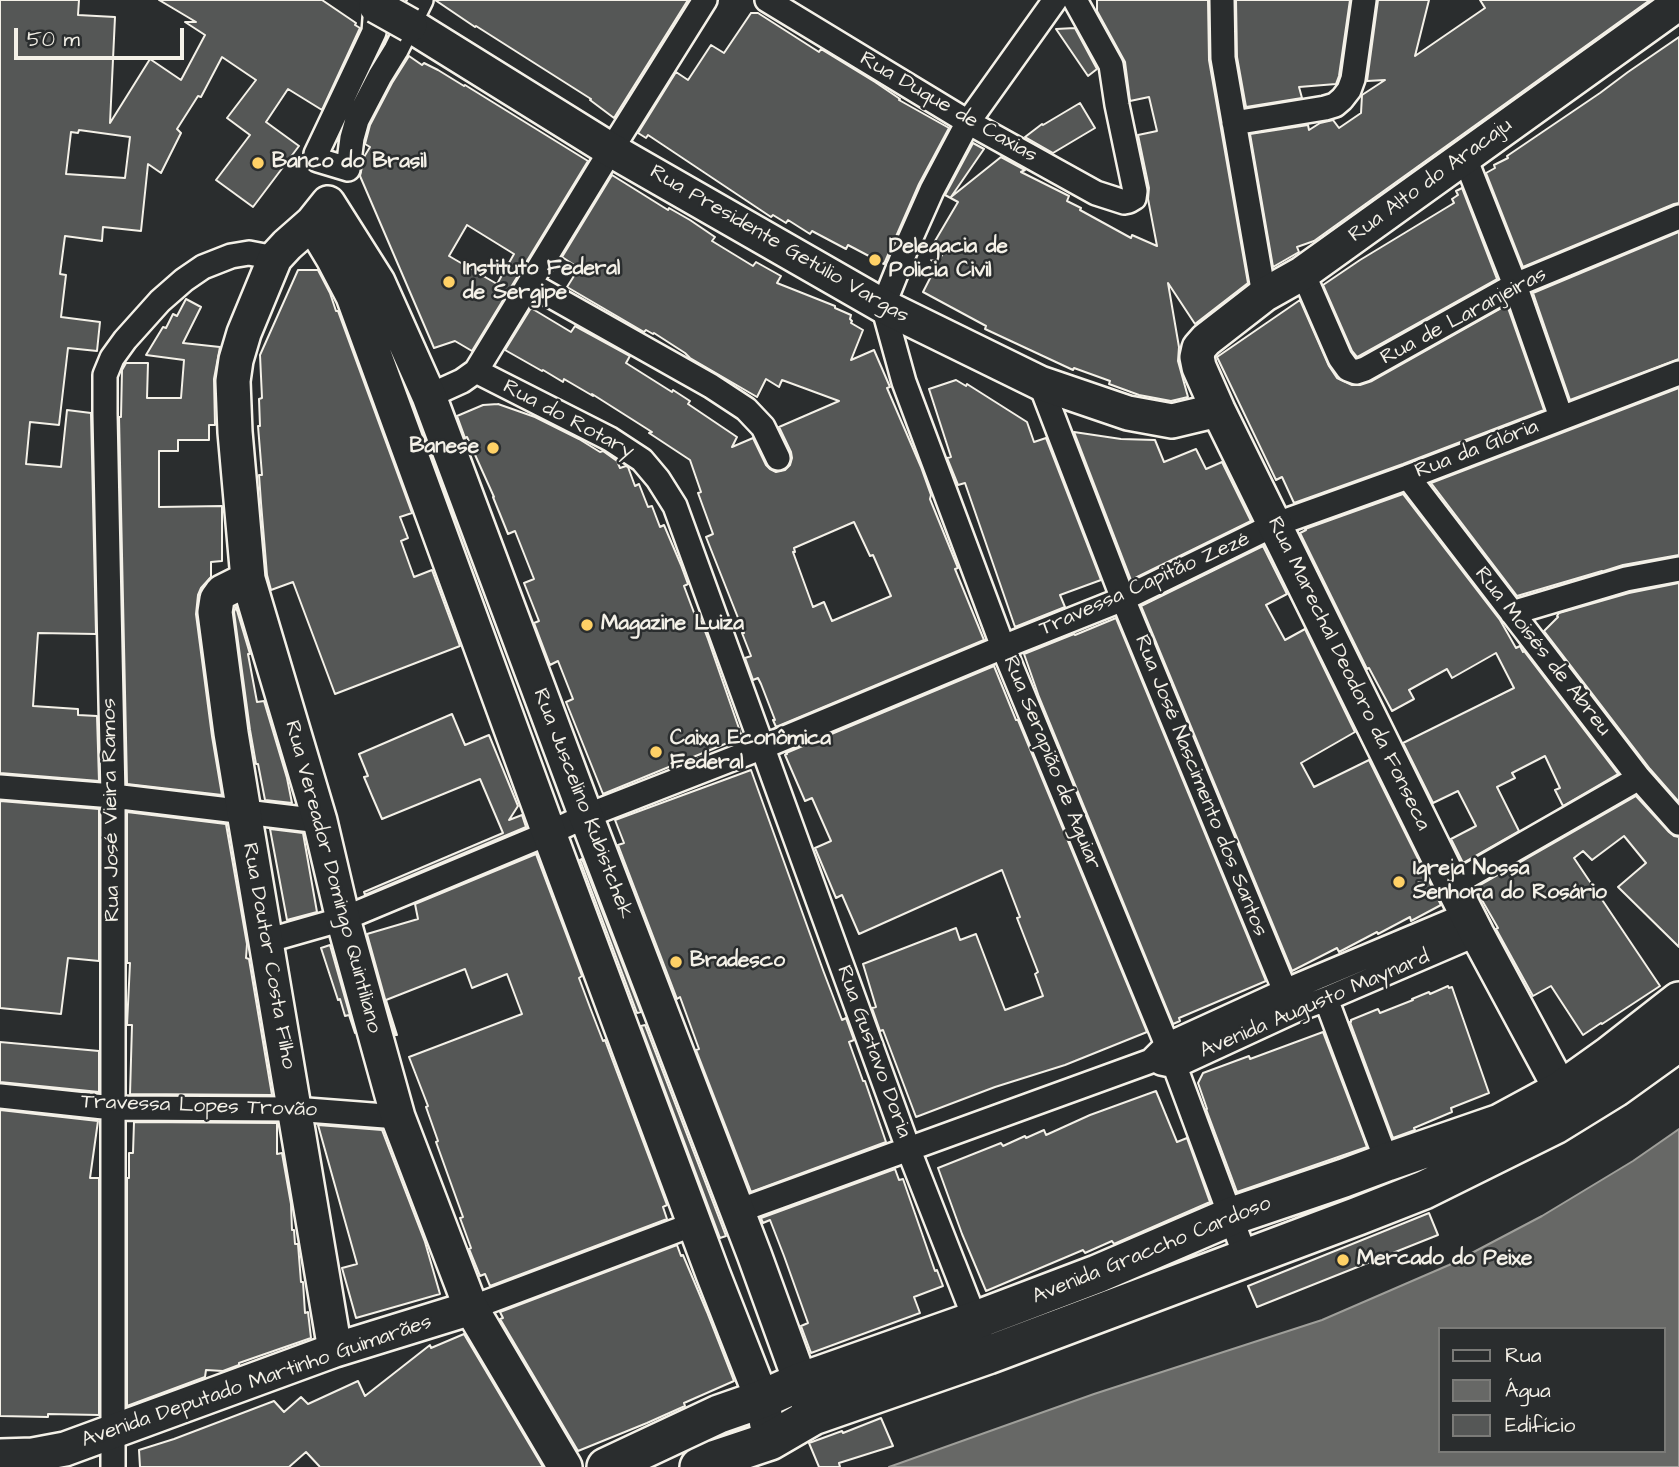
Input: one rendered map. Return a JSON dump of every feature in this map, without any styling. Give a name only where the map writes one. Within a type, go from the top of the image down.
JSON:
[{"type":"main road","name":"Avenida Graccho Cardoso","points":[[606,1467],[719,1414],[800,1382],[1097,1274],[1232,1216],[1500,1123],[1561,1090],[1679,1001]]},
{"type":"main road","name":"Avenida Graccho Cardoso","points":[[699,1467],[770,1441],[813,1416],[988,1355],[1423,1190],[1555,1125],[1615,1088],[1679,1042]]},
{"type":"main road","points":[[1344,1178],[1358,1216]]},
{"type":"street","points":[[429,396],[463,381],[477,371],[705,0]]},
{"type":"street","name":"Rua Duque de Caxias","points":[[767,0],[968,122],[1096,193],[1124,202],[1129,201],[1135,191],[1111,65],[1075,0]]},
{"type":"street","points":[[883,306],[932,190],[968,122],[1055,0]]},
{"type":"street","points":[[1222,0],[1223,58],[1264,295]]},
{"type":"street","points":[[1234,123],[1325,108],[1342,99],[1353,79],[1364,0]]},
{"type":"street","name":"Rua Alto do Aracaju","points":[[1199,367],[1199,348],[1206,340],[1264,295],[1303,273],[1679,3]]},
{"type":"street","points":[[394,6],[397,50],[357,120],[348,169],[318,160],[316,154],[374,32],[394,6]]},
{"type":"street","name":"Rua Presidente Getúlio Vargas","points":[[394,6],[611,150],[883,306],[1040,383],[1128,413],[1172,421],[1218,410]]},
{"type":"street","points":[[1465,158],[1515,285],[1561,417]]},
{"type":"street","points":[[275,258],[320,213],[337,165]]},
{"type":"street","name":"Rua Juscelino Kubistchek","points":[[320,213],[429,396],[813,1416]]},
{"type":"street","name":"Rua de Laranjeiras","points":[[1303,273],[1340,358],[1348,369],[1356,372],[1515,285],[1679,217]]},
{"type":"street","name":"Rua José Vieira Ramos","points":[[113,1467],[113,796],[106,375],[108,365],[125,340],[184,280],[203,267],[231,256],[249,253],[275,258]]},
{"type":"street","name":"Rua Vereador Domingo Quintiliano","points":[[275,258],[244,333],[233,381],[248,579],[320,821],[343,919],[398,1117],[471,1308],[565,1467]]},
{"type":"street","points":[[530,284],[711,386],[746,409],[762,427],[778,458]]},
{"type":"street","name":"Rua Juscelino Kubistchek","points":[[366,289],[548,833],[762,1399],[770,1441]]},
{"type":"street","name":"Rua Serapião de Aguiar","points":[[883,306],[904,382],[1003,647],[1164,1057],[1232,1216],[1247,1258]]},
{"type":"street","name":"Rua Marechal Deodoro da Fonseca","points":[[1199,367],[1274,525],[1466,911],[1561,1090]]},
{"type":"street","name":"Rua do Rotary","points":[[477,371],[610,439],[642,460],[657,479],[676,506],[763,747]]},
{"type":"street","name":"Rua da Glória","points":[[1274,525],[1408,477],[1679,373]]},
{"type":"street","name":"Rua José Nascimento dos Santos","points":[[1040,383],[1123,599],[1285,991]]},
{"type":"street","name":"Rua Moisés de Abreu","points":[[1408,477],[1639,778],[1679,823]]},
{"type":"street","name":"Travessa Capitão Zezé","points":[[548,833],[1123,599],[1274,525]]},
{"type":"street","points":[[1512,613],[1626,579],[1679,569]]},
{"type":"street","name":"Rua Doutor Costa Filho","points":[[248,579],[222,592],[217,599],[215,612],[231,733],[335,1350]]},
{"type":"street","name":"Rua Gustavo Doria","points":[[763,747],[908,1148],[988,1355]]},
{"type":"street","points":[[1466,911],[1639,778]]},
{"type":"street","points":[[0,787],[113,796],[320,821]]},
{"type":"street","points":[[266,941],[343,919],[548,833]]},
{"type":"street","name":"Avenida Augusto Maynard","points":[[1164,1057],[1285,991],[1466,911]]},
{"type":"street","name":"Avenida Augusto Maynard","points":[[738,1211],[1326,999],[1466,911]]},
{"type":"street","points":[[1326,999],[1387,1162]]},
{"type":"street","name":"Travessa Lopes Trovão","points":[[0,1096],[113,1108],[294,1109],[398,1117]]},
{"type":"street","points":[[471,1308],[694,1224]]},
{"type":"street","points":[[713,1274],[754,1254]]},
{"type":"street","name":"Avenida Deputado Martinho Guimarães","points":[[0,1456],[33,1455],[65,1449],[335,1350],[471,1308]]},
{"type":"water","points":[[1679,1129],[1679,1467],[889,1467],[1094,1394],[1322,1320],[1449,1265],[1542,1216],[1633,1161]]},
{"type":"building","points":[[0,0],[79,0],[78,15],[115,17],[110,123],[150,59],[181,80],[205,35],[185,22],[196,22],[159,0],[322,0],[360,28],[322,110],[288,89],[266,122],[299,146],[253,207],[216,180],[250,135],[227,118],[256,80],[222,57],[201,97],[198,96],[177,129],[181,133],[161,173],[148,164],[141,231],[103,227],[102,241],[65,236],[60,274],[66,275],[61,317],[100,322],[97,351],[68,348],[59,425],[30,422],[26,464],[61,467],[67,410],[91,413],[96,634],[38,633],[33,706],[78,709],[78,715],[97,716],[99,781],[0,773]],"holes":[[[79,130],[130,137],[125,178],[66,174],[71,132],[78,133]]]},
{"type":"building","points":[[435,0],[688,0],[614,118],[591,99]]},
{"type":"building","points":[[1097,0],[1208,0],[1209,60],[1248,283],[1195,324],[1168,283],[1179,347],[1178,361],[1188,397],[1171,401],[1139,395],[1109,384],[1110,381],[1074,368],[1073,370],[985,329],[986,326],[923,292],[946,247],[935,241],[958,202],[945,195],[973,143],[984,149],[951,197],[1001,157],[1025,170],[1021,172],[1069,196],[1067,201],[1081,208],[1080,210],[1131,238],[1132,235],[1157,246],[1138,135],[1157,131],[1149,97],[1130,101],[1125,62],[1097,11]]},
{"type":"building","points":[[1236,0],[1350,0],[1336,84],[1299,87],[1302,98],[1246,107],[1237,57]]},
{"type":"building","points":[[1378,0],[1429,0],[1415,56],[1485,8],[1480,0],[1650,0],[1314,241],[1297,247],[1299,252],[1273,267],[1250,134],[1308,125],[1309,130],[1320,123],[1333,120],[1339,128],[1361,113],[1362,95],[1385,80],[1367,81]]},
{"type":"building","points":[[751,13],[758,13],[819,52],[821,49],[899,100],[949,128],[919,184],[884,264],[848,245],[846,249],[812,231],[810,234],[788,220],[786,223],[773,215],[771,217],[648,135],[646,138],[638,133],[676,72],[688,80],[711,45],[724,53]]},
{"type":"building","points":[[1075,28],[1097,69],[1088,76],[1056,29]]},
{"type":"building","points":[[1679,37],[1679,203],[1523,267],[1486,173]]},
{"type":"building","points":[[409,56],[465,85],[588,161],[472,351],[455,341],[434,348],[360,176],[364,157],[370,147],[365,144],[370,125]],"holes":[[[467,225],[514,254],[497,284],[449,256]]]},
{"type":"building","points":[[1080,103],[1095,128],[1053,153],[1025,137],[1042,124]]},
{"type":"building","points":[[612,175],[668,210],[669,208],[690,220],[715,237],[712,241],[753,266],[756,262],[781,276],[777,283],[851,315],[851,323],[863,330],[851,360],[874,350],[890,387],[887,388],[921,467],[930,499],[958,568],[955,569],[984,640],[776,727],[761,684],[758,678],[753,680],[745,658],[751,656],[744,633],[706,537],[713,534],[698,493],[701,492],[690,460],[592,394],[593,396],[564,379],[563,382],[505,350],[531,308],[571,332],[575,326],[630,356],[626,363],[690,401],[688,404],[737,437],[732,447],[753,438],[766,465],[776,472],[785,470],[792,458],[779,427],[839,401],[782,380],[779,387],[766,379],[757,397],[690,358],[654,333],[646,330],[644,332],[567,287],[579,268],[562,257]],"holes":[[[854,522],[870,556],[873,555],[891,596],[832,621],[824,602],[813,607],[793,552],[794,548]]]},
{"type":"building","points":[[1462,188],[1497,279],[1357,357],[1323,285],[1454,203],[1452,199],[1458,195],[1456,191]]},
{"type":"building","points":[[1679,232],[1679,359],[1570,400],[1533,293]]},
{"type":"building","points":[[298,270],[318,270],[338,311],[412,513],[400,517],[408,538],[401,541],[414,577],[432,570],[460,646],[335,694],[293,582],[271,590],[267,575],[259,475],[262,475],[258,426],[259,399],[262,398],[260,355]]},
{"type":"building","points":[[186,299],[201,307],[183,343],[220,347],[214,379],[215,425],[209,425],[209,440],[178,440],[178,451],[159,451],[159,507],[222,506],[222,561],[211,562],[211,577],[198,595],[196,614],[222,795],[127,784],[119,417],[122,370],[126,363],[148,363],[147,398],[181,398],[184,360],[146,355],[173,314],[177,316]]},
{"type":"building","points":[[1300,300],[1329,366],[1337,378],[1352,385],[1372,381],[1507,305],[1544,410],[1294,503],[1282,477],[1276,480],[1217,357]]},
{"type":"building","points":[[956,380],[966,386],[967,384],[1027,422],[1034,442],[1046,438],[1101,580],[1060,595],[1065,607],[1015,627],[965,483],[958,485],[947,458],[951,457],[929,389]]},
{"type":"building","points":[[1679,388],[1679,555],[1623,565],[1517,596],[1431,483]]},
{"type":"building","points":[[498,404],[535,417],[600,452],[603,451],[617,461],[620,468],[628,467],[635,486],[639,484],[648,507],[652,506],[660,527],[664,525],[681,565],[688,584],[684,586],[696,618],[699,616],[708,639],[742,737],[603,794],[566,702],[573,699],[558,661],[550,665],[534,623],[539,621],[524,583],[534,579],[515,531],[508,534],[457,416],[483,405]]},
{"type":"building","points":[[1074,432],[1121,439],[1155,440],[1164,462],[1196,449],[1206,469],[1222,462],[1251,521],[1131,580]]},
{"type":"building","points":[[1403,494],[1500,620],[1516,648],[1520,646],[1618,774],[1563,806],[1555,790],[1560,788],[1545,756],[1512,773],[1515,778],[1497,787],[1519,831],[1463,863],[1451,839],[1476,826],[1458,791],[1433,803],[1403,743],[1514,688],[1496,653],[1452,678],[1447,669],[1409,690],[1414,699],[1392,711],[1369,668],[1367,669],[1300,533]]},
{"type":"building","points":[[1263,546],[1287,594],[1266,605],[1285,640],[1305,629],[1355,732],[1301,763],[1314,787],[1369,760],[1441,905],[1411,921],[1410,917],[1378,934],[1377,932],[1339,952],[1337,948],[1292,971],[1141,606]]},
{"type":"building","points":[[1679,583],[1679,802],[1650,769],[1544,631],[1559,613],[1629,593]]},
{"type":"building","points":[[236,607],[250,654],[257,702],[264,701],[292,803],[265,800],[250,730],[234,612]]},
{"type":"building","points":[[1116,618],[1266,981],[1179,1018],[1180,1021],[1173,1024],[1039,697],[1024,654]]},
{"type":"building","points":[[994,666],[1147,1032],[1065,1065],[995,1087],[916,1117],[872,1008],[876,1007],[863,964],[956,928],[960,940],[976,934],[1005,1010],[1043,996],[1035,974],[1038,972],[1017,918],[1020,917],[1002,870],[859,934],[842,895],[836,898],[815,848],[831,841],[812,798],[805,801],[785,755]]},
{"type":"building","points":[[452,714],[465,745],[489,735],[518,806],[509,820],[522,815],[526,827],[365,895],[364,892],[503,833],[480,779],[382,819],[372,796],[359,754]]},
{"type":"building","points":[[751,770],[842,1020],[846,1018],[854,1040],[849,1042],[886,1142],[751,1192],[696,1050],[699,1049],[680,997],[677,999],[618,845],[624,843],[615,820]]},
{"type":"building","points":[[1636,796],[1669,832],[1679,837],[1679,947],[1618,887],[1646,863],[1624,836],[1592,860],[1583,851],[1574,858],[1660,986],[1583,1035],[1551,986],[1533,996],[1475,888]]},
{"type":"building","points":[[0,801],[99,809],[99,961],[68,958],[61,1014],[0,1008]]},
{"type":"building","points":[[127,812],[226,824],[247,944],[246,958],[249,959],[272,1095],[130,1094],[132,1025],[127,1025],[130,963],[127,963]]},
{"type":"building","points":[[270,829],[303,833],[317,912],[287,920]]},
{"type":"building","points":[[536,854],[582,976],[579,978],[667,1205],[663,1207],[667,1219],[490,1286],[485,1274],[480,1276],[469,1249],[471,1248],[460,1218],[463,1217],[436,1142],[438,1141],[426,1107],[428,1106],[409,1057],[522,1014],[507,974],[472,988],[465,969],[386,1000],[395,1035],[367,934],[418,919],[415,904]]},
{"type":"building","points":[[582,859],[641,1012],[637,1013],[580,860]]},
{"type":"building","points":[[330,945],[355,1033],[349,1015],[345,1016],[340,999],[338,1000],[321,948]]},
{"type":"building","points":[[1448,986],[1452,987],[1489,1093],[1451,1108],[1452,1112],[1393,1138],[1350,1022],[1378,1009],[1380,1013]]},
{"type":"building","points":[[645,1025],[726,1236],[720,1238],[641,1026]]},
{"type":"building","points":[[1323,1032],[1367,1147],[1237,1192],[1198,1083],[1203,1073]]},
{"type":"building","points":[[0,1042],[99,1051],[99,1092],[0,1082]]},
{"type":"building","points":[[1156,1091],[1177,1142],[1187,1138],[1210,1202],[1114,1244],[1112,1241],[1085,1253],[1083,1250],[986,1291],[938,1168],[1001,1143],[1003,1146],[1044,1130],[1046,1135],[1090,1115]]},
{"type":"building","points":[[0,1110],[98,1121],[90,1178],[99,1178],[99,1415],[0,1416]]},
{"type":"building","points":[[134,1122],[277,1123],[277,1154],[282,1153],[311,1338],[223,1371],[206,1370],[205,1377],[127,1406],[127,1178],[129,1153],[133,1153]]},
{"type":"building","points":[[318,1125],[382,1130],[425,1242],[440,1294],[356,1318],[342,1268],[357,1264]]},
{"type":"building","points":[[895,1169],[899,1180],[903,1179],[935,1271],[937,1270],[943,1286],[914,1297],[920,1313],[811,1353],[801,1326],[808,1323],[784,1256],[770,1220],[763,1223],[761,1218]]},
{"type":"building","name":"Mercado do Peixe","points":[[1429,1213],[1438,1235],[1257,1307],[1248,1286]]},
{"type":"building","points":[[677,1245],[734,1381],[684,1403],[685,1406],[578,1451],[500,1319],[503,1318],[500,1312]]},
{"type":"building","points":[[464,1334],[543,1467],[320,1467],[306,1452],[289,1467],[140,1467],[139,1450],[274,1401],[284,1412],[301,1397],[308,1404],[358,1381],[365,1396],[430,1345],[431,1348]]},
{"type":"building","points":[[881,1418],[893,1446],[839,1463],[840,1467],[819,1467],[809,1443]]},
{"type":"place","name":"Banco do Brasil","points":[[258,163]]},
{"type":"place","name":"Delegacia de Policia Civil","points":[[875,260]]},
{"type":"place","name":"Instituto Federal de Sergipe","points":[[449,282]]},
{"type":"place","name":"Banese","points":[[493,448]]},
{"type":"place","name":"Magazine Luiza","points":[[587,625]]},
{"type":"place","name":"Caixa Econômica Federal","points":[[656,752]]},
{"type":"place","name":"Igreja Nossa Senhora do Rosário","points":[[1399,882]]},
{"type":"place","name":"Bradesco","points":[[676,962]]},
{"type":"place","name":"Mercado do Peixe","points":[[1343,1260]]}]
